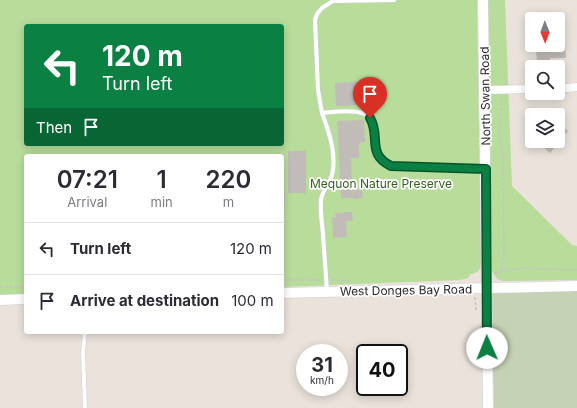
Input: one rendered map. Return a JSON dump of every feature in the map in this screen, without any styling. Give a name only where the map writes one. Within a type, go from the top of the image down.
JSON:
[{"type":"street","name":"North Swan Road","points":[[484,0],[488,408]]},
{"type":"street","points":[[565,88],[577,87]]},
{"type":"street","points":[[485,90],[525,89]]},
{"type":"street","name":"West Donges Bay Road","points":[[284,293],[577,286]]},
{"type":"street","points":[[0,300],[24,299]]},
{"type":"lane","points":[[327,292],[321,199],[332,173],[333,158],[318,90],[315,20],[317,14],[322,8],[333,2],[394,0]]},
{"type":"lane","points":[[322,113],[356,112],[366,115],[372,121],[374,143],[378,156],[385,163],[391,166],[486,169]]},
{"type":"lane","points":[[85,334],[85,408]]},
{"type":"path","points":[[502,89],[499,136],[502,148],[503,170],[504,251],[502,271]]},
{"type":"path","points":[[486,275],[522,268],[577,270]]},
{"type":"path","points":[[284,280],[358,280]]},
{"type":"path","points":[[0,287],[24,287]]},
{"type":"path","points":[[474,288],[476,316]]},
{"type":"green space","name":"Mequon Nature Preserve","points":[[0,0],[477,0],[481,261],[480,269],[470,274],[468,278],[459,280],[284,287],[284,154],[24,154],[24,296],[0,296]]},
{"type":"green space","points":[[488,0],[505,0],[512,186],[572,245],[577,246],[577,280],[503,281],[497,279],[492,271]]},
{"type":"green space","points":[[577,289],[577,408],[494,408],[492,293]]},
{"type":"building","points":[[565,41],[566,58],[537,60],[536,52],[565,52]]},
{"type":"building","points":[[367,81],[368,105],[336,106],[335,83]]},
{"type":"building","points":[[364,120],[365,142],[359,143],[359,158],[351,158],[353,198],[341,198],[337,121]]},
{"type":"building","points":[[544,148],[554,148],[550,153]]},
{"type":"building","points":[[288,151],[306,151],[306,193],[288,193]]},
{"type":"building","points":[[353,184],[358,184],[358,190],[362,190],[363,198],[353,199]]},
{"type":"building","points":[[284,191],[285,191],[284,206]]},
{"type":"building","points":[[352,212],[353,221],[346,221],[347,237],[333,238],[332,217],[336,217],[335,213]]},
{"type":"route","points":[[370,118],[373,126],[376,152],[381,160],[391,166],[486,169],[487,348]]}]
